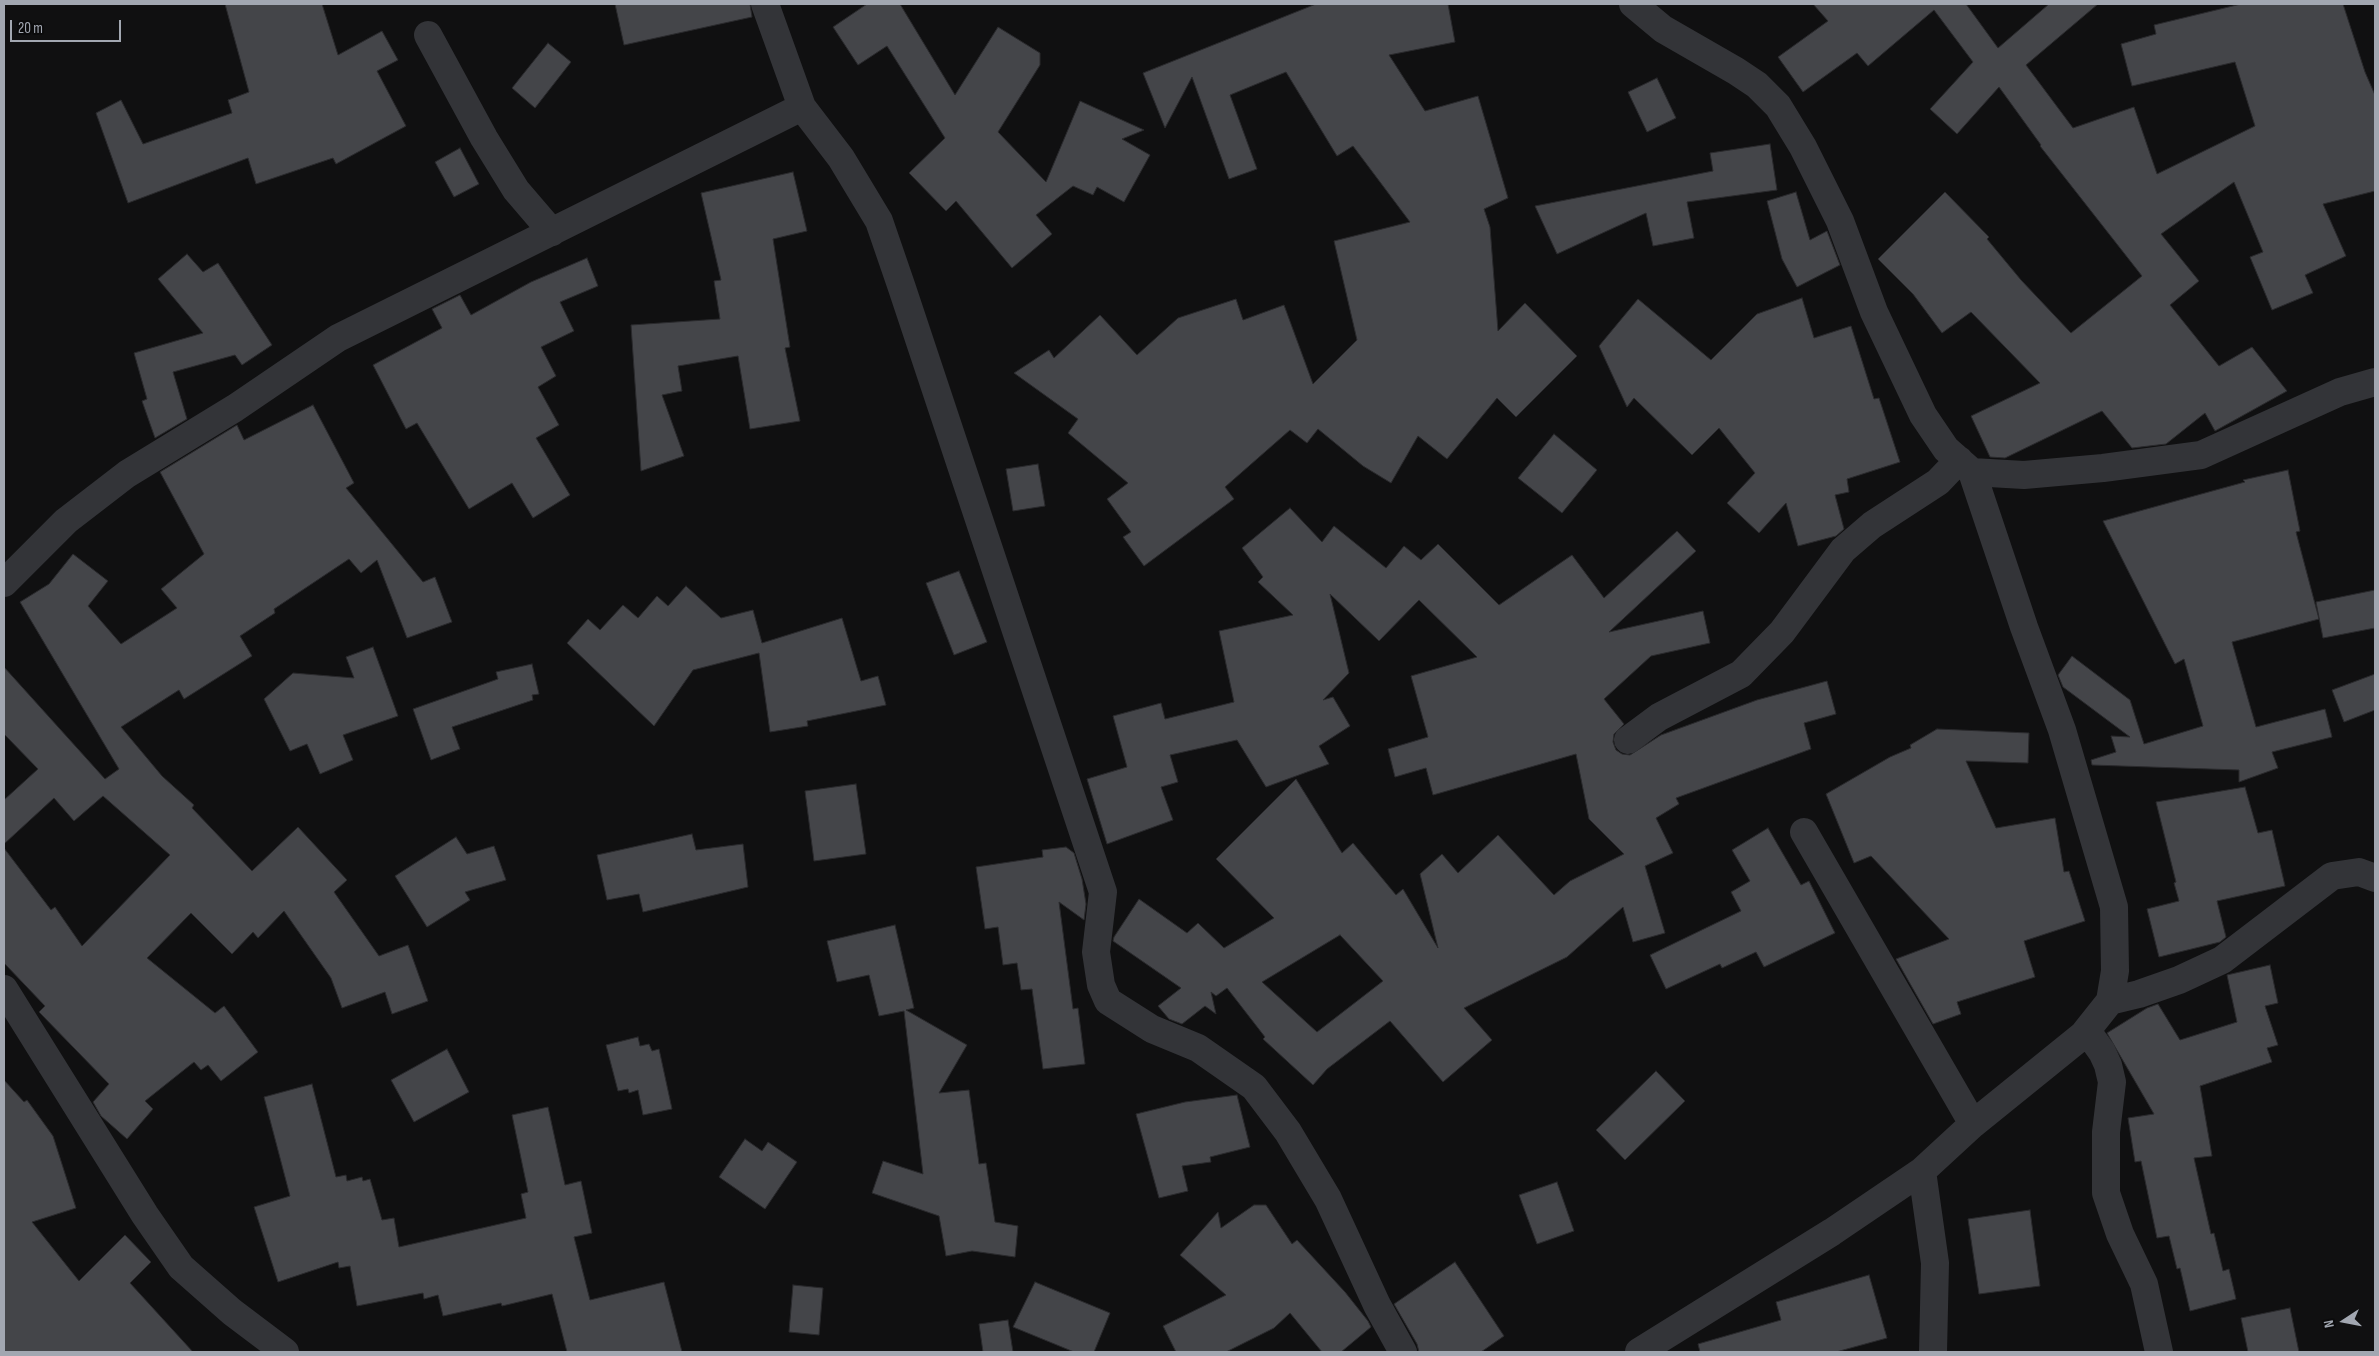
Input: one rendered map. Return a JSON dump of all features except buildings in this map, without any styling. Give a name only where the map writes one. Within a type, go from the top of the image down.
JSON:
[{"type":"street","points":[[765,4],[802,107],[841,158],[879,221],[1104,892],[1096,952],[1101,985],[1108,1000],[1152,1029],[1198,1048],[1254,1087],[1288,1132],[1328,1199],[1403,1352]]},
{"type":"street","points":[[1633,4],[1663,29],[1743,76],[1778,106],[1803,147],[1840,221],[1874,312],[1923,415],[1946,450],[1965,466],[2062,730],[2114,907],[2115,971],[2110,1001],[2087,1031],[1973,1124],[1922,1172],[1832,1232],[1639,1352]]},
{"type":"street","points":[[428,35],[484,138],[516,190],[552,232]]},
{"type":"street","points":[[4,583],[66,521],[127,474],[235,408],[338,338],[802,107]]},
{"type":"street","points":[[1628,740],[1659,717],[1741,674],[1782,632],[1843,550],[1872,525],[1965,466],[2024,476],[2201,455],[2340,392],[2375,382]]},
{"type":"street","points":[[1804,832],[1973,1124]]},
{"type":"street","points":[[2110,1001],[2139,994],[2179,980],[2222,960],[2332,876],[2359,872],[2375,877]]},
{"type":"street","points":[[4,989],[145,1215],[181,1267],[232,1312],[284,1352]]},
{"type":"street","points":[[2087,1031],[2102,1052],[2108,1065],[2112,1082],[2106,1132],[2106,1193],[2120,1234],[2144,1284],[2159,1352]]},
{"type":"street","points":[[1922,1172],[1935,1263],[1933,1352]]}]
